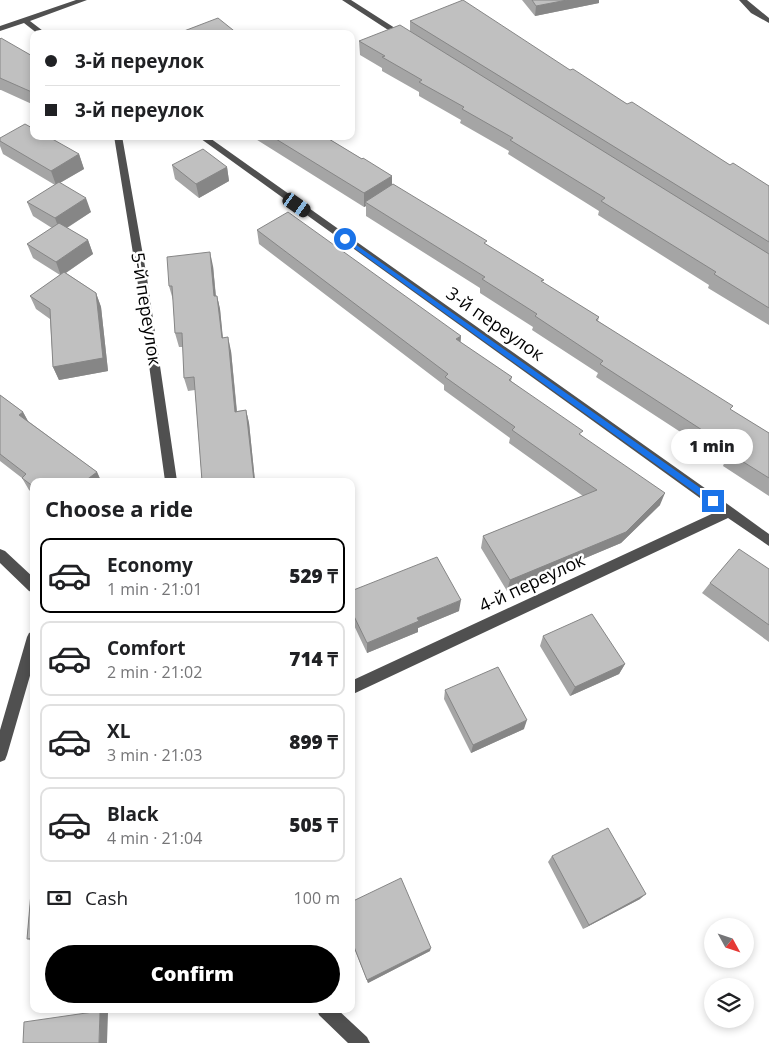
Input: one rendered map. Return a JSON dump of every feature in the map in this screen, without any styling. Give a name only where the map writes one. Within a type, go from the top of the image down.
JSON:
[{"type":"street","points":[[0,29],[83,0]]},
{"type":"street","points":[[346,0],[412,42]]},
{"type":"street","points":[[743,0],[769,21]]},
{"type":"street","points":[[24,20],[38,30]]},
{"type":"street","name":"5-й переулок","points":[[119,140],[142,278],[171,478]]},
{"type":"street","name":"3-й переулок","points":[[207,140],[769,541]]},
{"type":"street","name":"4-й переулок","points":[[355,686],[729,512]]},
{"type":"street","points":[[0,555],[30,583]]},
{"type":"street","points":[[0,755],[30,651]]},
{"type":"street","points":[[329,1013],[361,1043]]},
{"type":"building","points":[[463,0],[570,70],[573,69],[627,104],[632,102],[730,165],[733,163],[769,186],[769,242],[410,21]]},
{"type":"building","points":[[532,0],[567,0],[536,6]]},
{"type":"building","points":[[218,18],[233,30],[187,30]]},
{"type":"building","points":[[400,25],[769,254],[769,308],[714,274],[716,272],[601,201],[605,198],[510,140],[513,138],[462,109],[464,107],[419,82],[422,80],[359,41]]},
{"type":"building","points":[[0,39],[30,55],[30,91],[0,78]]},
{"type":"building","points":[[25,124],[30,127],[30,140],[54,140],[79,154],[51,171],[0,141],[0,138]]},
{"type":"building","points":[[278,140],[331,140],[392,176],[364,193]]},
{"type":"building","points":[[203,149],[227,167],[196,184],[172,165]]},
{"type":"building","points":[[59,182],[86,198],[55,218],[27,202]]},
{"type":"building","points":[[393,184],[487,241],[484,243],[599,317],[596,320],[733,406],[730,409],[769,433],[769,478],[729,453],[733,450],[600,364],[603,361],[535,316],[537,314],[482,279],[485,277],[365,202]]},
{"type":"building","points":[[288,212],[461,336],[456,339],[512,377],[509,380],[583,431],[579,434],[665,493],[626,532],[510,580],[483,536],[597,490],[512,430],[515,427],[445,377],[448,374],[257,230]]},
{"type":"building","points":[[59,223],[88,240],[56,262],[27,244]]},
{"type":"building","points":[[210,252],[214,296],[217,296],[222,338],[228,337],[235,412],[246,410],[254,478],[202,478],[194,377],[184,378],[182,333],[175,333],[172,286],[169,286],[167,257]]},
{"type":"building","points":[[64,272],[96,293],[103,358],[53,367],[50,309],[30,296]]},
{"type":"building","points":[[0,395],[23,412],[19,415],[97,472],[89,478],[30,478],[30,484],[22,478],[26,474],[0,454]]},
{"type":"building","points":[[739,549],[769,569],[769,625],[710,583]]},
{"type":"building","points":[[437,557],[461,600],[417,618],[419,621],[367,643],[355,618],[355,589]]},
{"type":"building","points":[[592,614],[625,664],[575,687],[543,636]]},
{"type":"building","points":[[498,667],[527,720],[473,745],[445,690]]},
{"type":"building","points":[[608,828],[646,894],[589,925],[552,856]]},
{"type":"building","points":[[401,878],[431,948],[367,980],[355,949],[355,900]]},
{"type":"building","points":[[30,904],[30,939],[27,939]]},
{"type":"building","points":[[86,1013],[100,1013],[99,1043],[23,1043],[24,1022]]},
{"type":"route","points":[[345,239],[713,501]]}]
